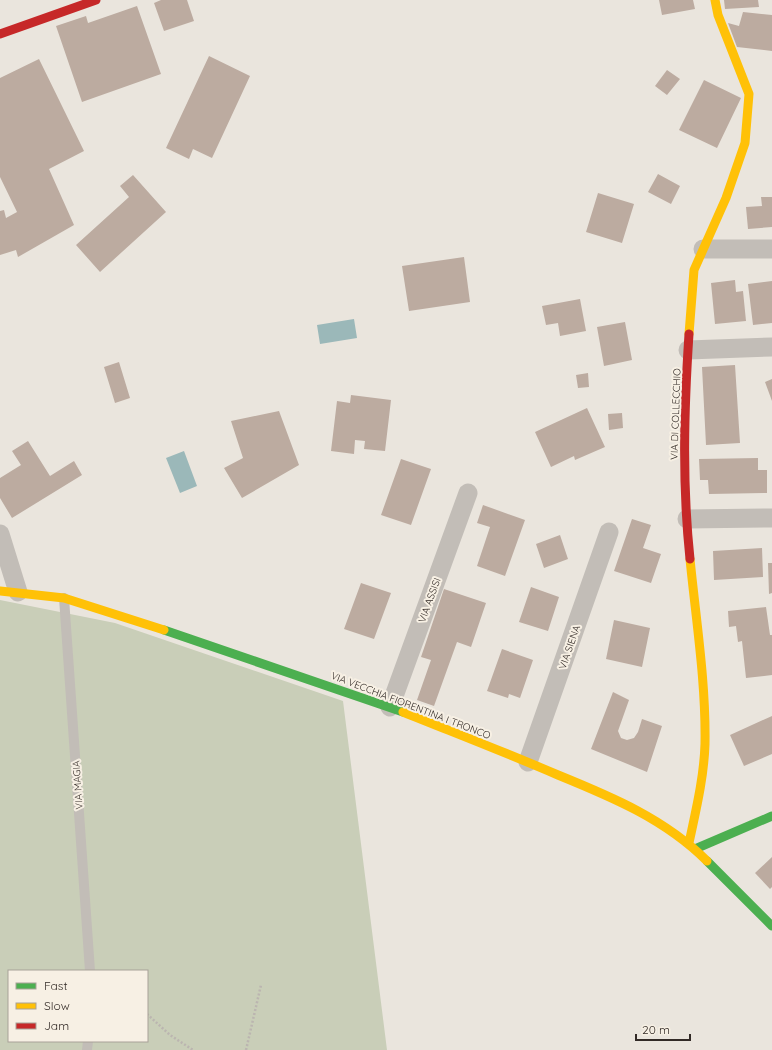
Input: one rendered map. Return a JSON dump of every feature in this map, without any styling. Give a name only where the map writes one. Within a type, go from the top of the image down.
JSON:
[{"type":"street","points":[[0,34],[96,0]]},
{"type":"street","name":"VIA DI COLLECCHIO","points":[[692,846],[701,786],[705,745],[704,702],[689,554],[683,452],[684,407],[694,270],[726,198],[745,143],[749,94],[718,15],[715,0]]},
{"type":"street","points":[[703,249],[772,250]]},
{"type":"street","points":[[688,350],[772,347]]},
{"type":"street","name":"VIA ASSISI","points":[[390,707],[468,493]]},
{"type":"street","points":[[688,518],[772,518]]},
{"type":"street","name":"VIA SIENA","points":[[528,762],[610,532]]},
{"type":"street","points":[[0,534],[9,592]]},
{"type":"street","name":"VIA VECCHIA FIORENTINA I TRONCO","points":[[9,592],[64,598],[115,613],[390,707],[528,762],[643,813],[692,846],[772,926]]},
{"type":"street","points":[[692,846],[772,816]]},
{"type":"lane","name":"VIA MAGIA","points":[[64,598],[90,970]]},
{"type":"path","points":[[246,1050],[260,985]]},
{"type":"path","points":[[148,1015],[170,1036],[193,1050]]},
{"type":"green space","points":[[0,600],[115,623],[343,701],[387,1050],[0,1050]]},
{"type":"water","points":[[354,319],[357,338],[320,344],[317,325]]},
{"type":"water","points":[[184,451],[197,486],[180,493],[166,458]]},
{"type":"building","points":[[161,0],[187,0],[194,21],[164,31],[154,3]]},
{"type":"building","points":[[659,0],[693,0],[695,9],[662,15]]},
{"type":"building","points":[[724,0],[758,0],[759,7],[725,9]]},
{"type":"building","points":[[137,6],[161,74],[82,102],[56,26],[86,16],[88,23]]},
{"type":"building","points":[[743,12],[772,15],[772,51],[737,47],[728,23],[739,26]]},
{"type":"building","points":[[209,56],[250,76],[212,158],[193,149],[189,159],[166,148]]},
{"type":"building","points":[[39,59],[84,151],[49,169],[74,225],[18,257],[16,250],[0,255],[0,211],[4,210],[6,218],[17,212],[0,177],[0,78]]},
{"type":"building","points":[[667,70],[680,79],[667,95],[655,86]]},
{"type":"building","points":[[704,80],[741,98],[717,148],[679,130]]},
{"type":"building","points":[[658,174],[680,186],[671,204],[648,192]]},
{"type":"building","points":[[133,175],[166,212],[100,272],[76,245],[129,197],[120,186]]},
{"type":"building","points":[[598,193],[634,204],[622,243],[586,232]]},
{"type":"building","points":[[761,197],[772,197],[772,227],[748,229],[746,207],[762,206]]},
{"type":"building","points":[[464,257],[470,302],[409,311],[402,266]]},
{"type":"building","points":[[735,280],[736,292],[743,291],[746,321],[715,324],[711,283]]},
{"type":"building","points":[[772,281],[772,323],[753,325],[748,284]]},
{"type":"building","points":[[580,299],[586,331],[560,336],[558,323],[546,325],[542,306]]},
{"type":"building","points":[[625,322],[632,360],[604,366],[597,327]]},
{"type":"building","points":[[119,362],[130,398],[115,403],[104,367]]},
{"type":"building","points":[[735,365],[740,443],[706,445],[702,367]]},
{"type":"building","points":[[588,373],[589,387],[578,388],[576,375]]},
{"type":"building","points":[[772,379],[772,401],[765,382]]},
{"type":"building","points":[[351,395],[391,400],[385,451],[364,449],[365,441],[355,440],[354,454],[331,451],[337,401],[350,403]]},
{"type":"building","points":[[587,408],[605,447],[575,460],[574,456],[551,467],[535,432]]},
{"type":"building","points":[[279,411],[299,465],[242,498],[224,468],[243,458],[231,421]]},
{"type":"building","points":[[622,413],[623,428],[609,430],[608,414]]},
{"type":"building","points":[[28,441],[50,476],[74,461],[82,475],[12,518],[0,498],[0,478],[21,465],[12,451]]},
{"type":"building","points":[[758,458],[758,470],[767,470],[767,493],[709,494],[708,480],[700,480],[699,459]]},
{"type":"building","points":[[401,459],[431,469],[411,525],[381,515]]},
{"type":"building","points":[[483,505],[525,520],[505,576],[477,566],[490,527],[477,523]]},
{"type":"building","points":[[632,519],[651,525],[643,548],[661,554],[651,583],[614,571]]},
{"type":"building","points":[[560,535],[568,559],[544,568],[536,544]]},
{"type":"building","points":[[762,548],[763,577],[714,580],[713,551]]},
{"type":"building","points":[[768,563],[772,563],[772,593],[769,594]]},
{"type":"building","points":[[361,583],[391,593],[374,639],[344,629]]},
{"type":"building","points":[[531,587],[559,597],[548,631],[519,622]]},
{"type":"building","points":[[444,589],[486,603],[471,647],[457,642],[434,706],[417,700],[431,660],[421,657]]},
{"type":"building","points":[[766,607],[770,635],[772,635],[772,675],[746,678],[742,641],[738,642],[736,626],[729,627],[728,611]]},
{"type":"building","points":[[614,620],[650,628],[642,667],[606,659]]},
{"type":"building","points":[[502,649],[533,660],[520,698],[509,694],[508,698],[487,691]]},
{"type":"building","points":[[613,692],[629,700],[618,731],[621,738],[627,740],[634,738],[638,732],[642,719],[662,726],[647,772],[591,749]]},
{"type":"building","points":[[772,716],[772,754],[744,766],[730,735]]},
{"type":"building","points":[[772,857],[772,887],[770,889],[755,873]]},
{"type":"traffic: fast","points":[[164,630],[403,712]]},
{"type":"traffic: fast","points":[[695,849],[772,816]]},
{"type":"traffic: fast","points":[[707,861],[772,926]]},
{"type":"traffic: slow","points":[[689,334],[694,270],[726,198],[745,143],[749,94],[718,15],[715,0]]},
{"type":"traffic: slow","points":[[689,843],[697,806],[705,744],[704,698],[690,559]]},
{"type":"traffic: slow","points":[[0,591],[64,598],[164,630]]},
{"type":"traffic: slow","points":[[403,712],[520,759],[637,810],[674,833],[707,861]]},
{"type":"traffic: jam","points":[[0,34],[96,0]]},
{"type":"traffic: jam","points":[[689,334],[686,391],[685,474],[687,531],[690,559]]}]
